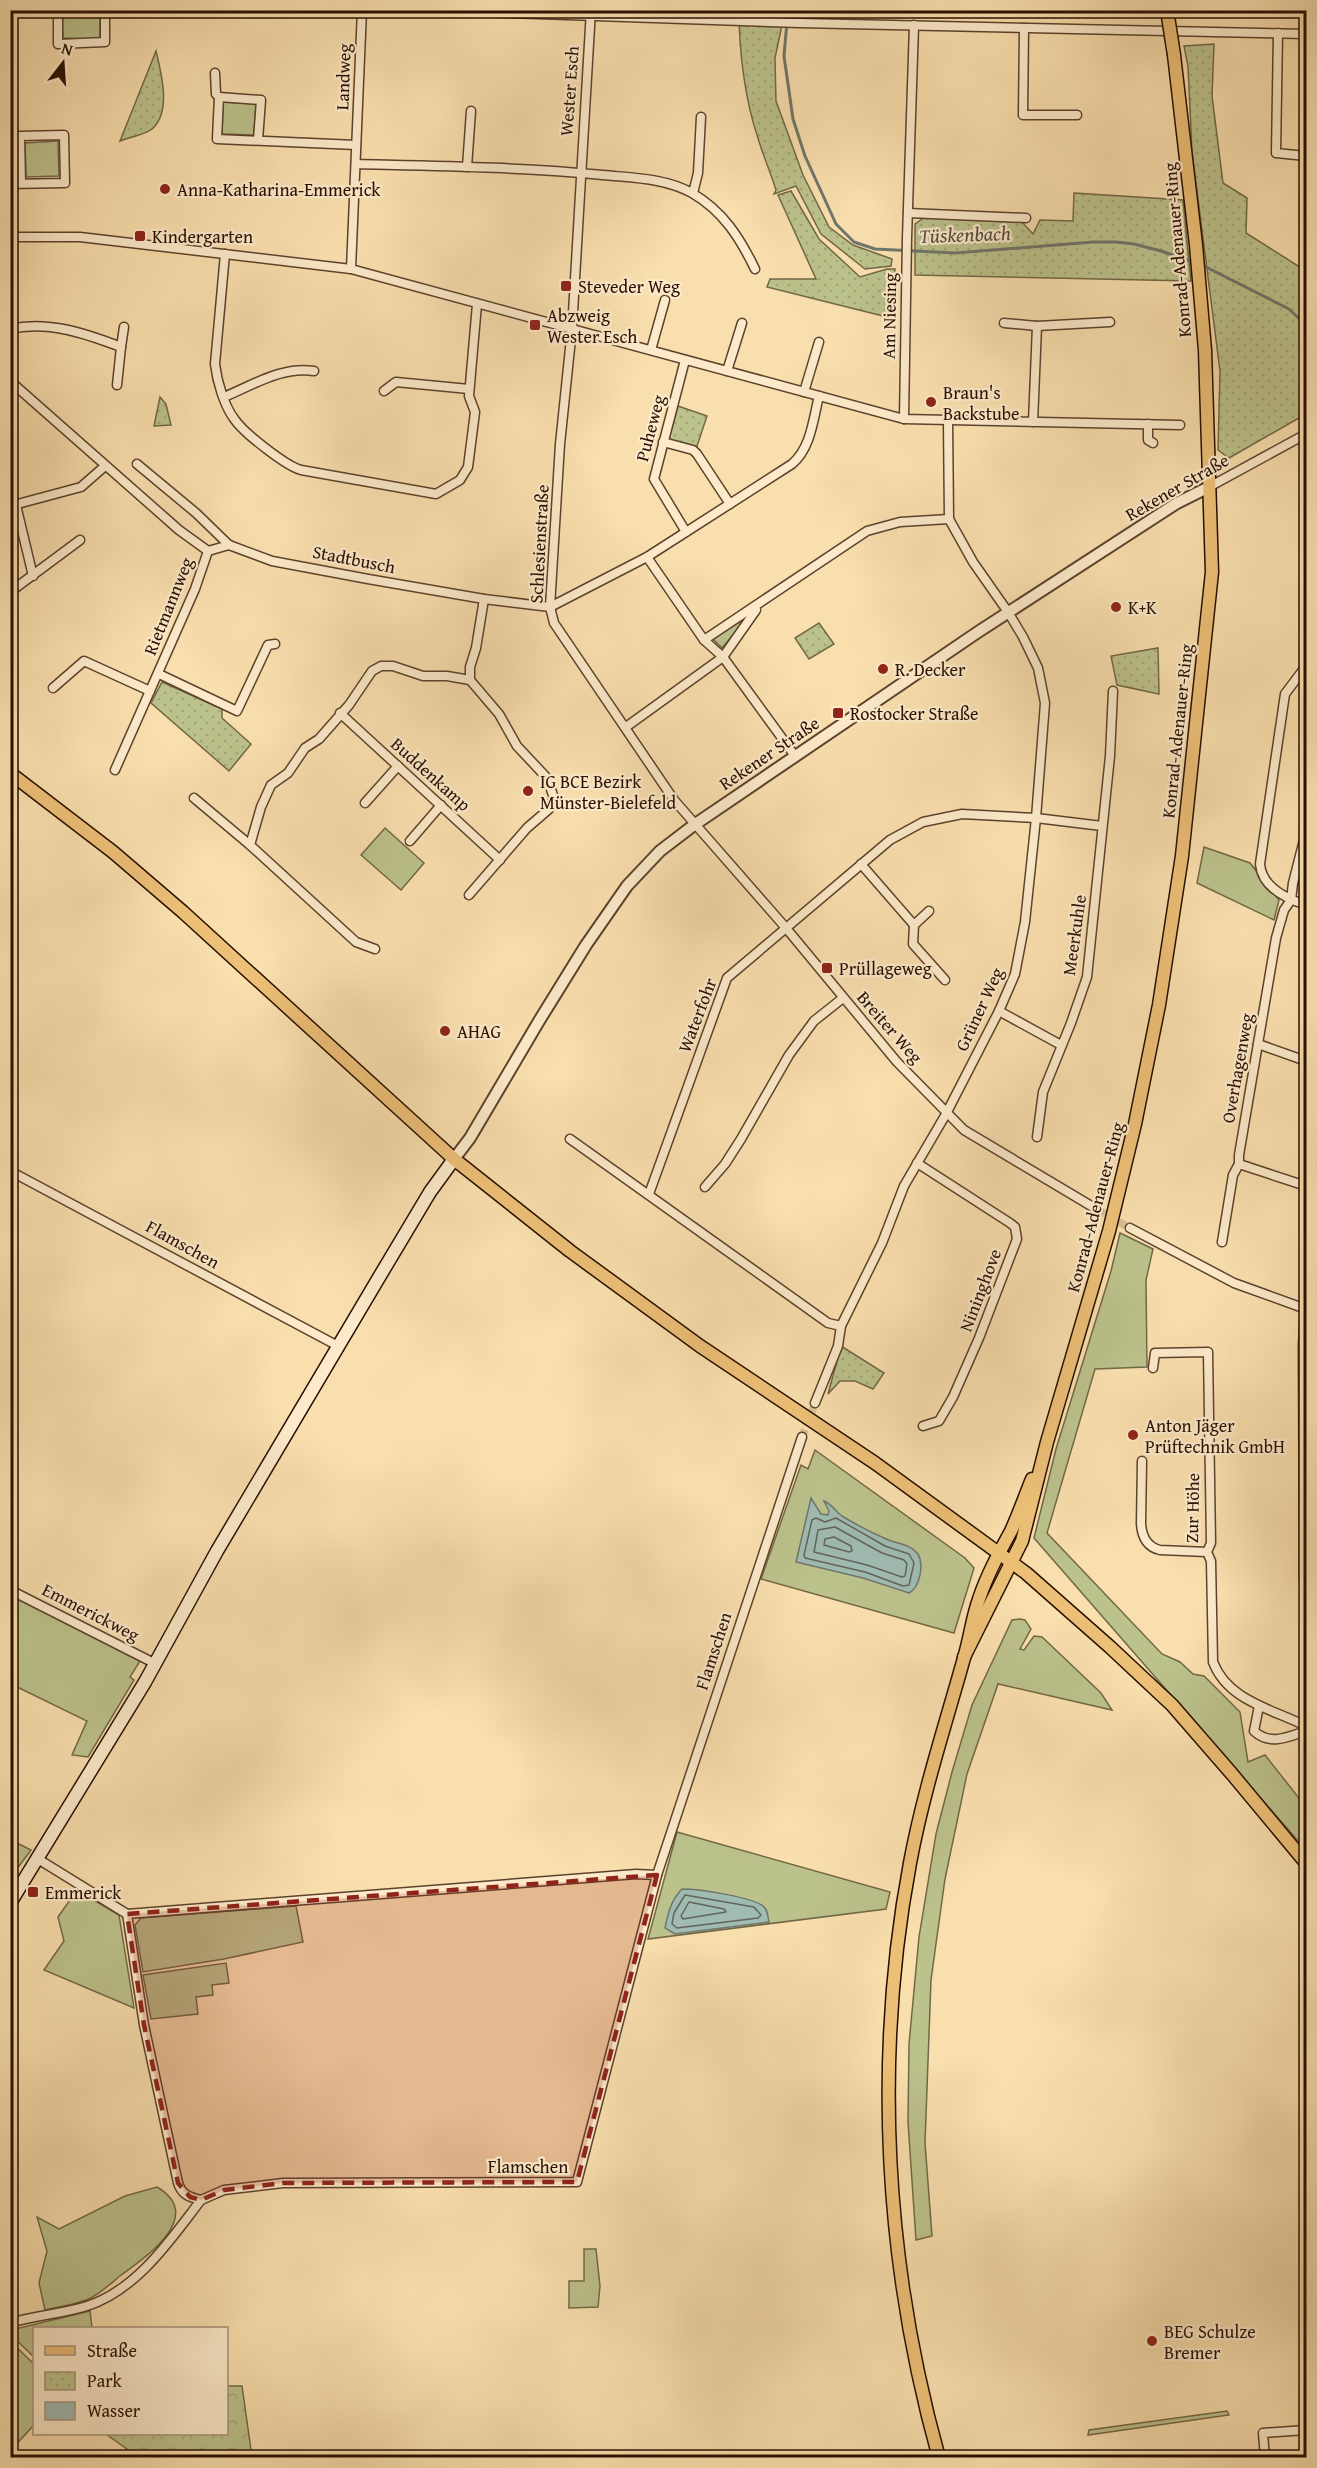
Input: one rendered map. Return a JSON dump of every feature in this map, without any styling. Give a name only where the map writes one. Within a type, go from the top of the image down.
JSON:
[{"type":"main road","name":"Konrad-Adenauer-Ring","points":[[1047,1442],[1109,1231],[1135,1124],[1163,984],[1184,845],[1212,572],[1205,350],[1196,245],[1167,10]]},
{"type":"main road","points":[[10,773],[113,852],[183,912],[454,1159],[570,1251],[700,1346],[875,1463],[1012,1561],[1110,1647],[1172,1706],[1219,1758],[1306,1863]]},
{"type":"main road","points":[[10,1903],[156,1664],[217,1551],[338,1346],[430,1192],[454,1159]]},
{"type":"main road","points":[[939,2457],[915,2363],[898,2257],[890,2173],[889,2059],[895,1975],[910,1865],[934,1758],[978,1601],[1011,1530],[1047,1442]]},
{"type":"main road","points":[[964,1657],[1022,1541],[1047,1442]]},
{"type":"street","points":[[58,10],[58,44],[105,42],[105,10]]},
{"type":"street","name":"Landweg","points":[[351,269],[362,10]]},
{"type":"street","points":[[425,10],[799,23],[1306,34]]},
{"type":"street","points":[[732,10],[732,21]]},
{"type":"street","name":"Wester Esch","points":[[572,329],[591,14]]},
{"type":"street","name":"Am Niesing","points":[[904,419],[906,267],[914,25]]},
{"type":"street","points":[[1024,28],[1023,114],[1077,115]]},
{"type":"street","points":[[1278,33],[1276,153],[1306,156]]},
{"type":"street","points":[[215,73],[216,94],[219,97],[217,139],[356,145]]},
{"type":"street","points":[[219,97],[261,100],[258,140]]},
{"type":"street","points":[[467,167],[471,111]]},
{"type":"street","points":[[693,193],[698,173],[701,117]]},
{"type":"street","points":[[10,184],[21,184],[65,183],[64,135],[20,136],[21,184]]},
{"type":"street","points":[[356,164],[580,173],[663,182],[693,193],[708,203],[729,224],[755,269]]},
{"type":"street","points":[[908,213],[1026,218]]},
{"type":"street","points":[[10,237],[80,237],[351,269],[904,419],[1180,425]]},
{"type":"street","points":[[225,254],[215,364],[217,376],[235,420],[284,463],[292,467],[436,494],[460,480],[468,467],[475,412],[469,396],[477,304]]},
{"type":"street","points":[[651,350],[665,300]]},
{"type":"street","points":[[1004,322],[1037,326],[1110,322]]},
{"type":"street","points":[[727,371],[742,323]]},
{"type":"street","points":[[10,329],[37,326],[72,330],[121,347]]},
{"type":"street","points":[[1033,422],[1037,326]]},
{"type":"street","points":[[117,385],[124,327]]},
{"type":"street","name":"Schlesienstraße","points":[[572,329],[560,444],[550,607],[554,623],[693,825]]},
{"type":"street","points":[[804,392],[819,342]]},
{"type":"street","name":"Puheweg","points":[[685,360],[654,479],[686,532]]},
{"type":"street","points":[[224,397],[285,371],[299,369],[314,371]]},
{"type":"street","points":[[10,381],[179,530],[208,551],[229,545],[196,513],[137,464]]},
{"type":"street","points":[[384,391],[396,382],[470,388]]},
{"type":"street","points":[[550,607],[647,557],[792,464],[802,454],[819,396]]},
{"type":"street","points":[[948,421],[949,519],[973,562],[1008,612]]},
{"type":"street","points":[[1148,424],[1148,440],[1153,443]]},
{"type":"street","name":"Rekener Straße","points":[[454,1159],[470,1138],[580,955],[627,886],[660,851],[693,825],[1008,612],[1177,503],[1306,434]]},
{"type":"street","points":[[663,442],[693,450],[698,454],[730,504]]},
{"type":"street","points":[[33,576],[14,506],[81,487],[105,466]]},
{"type":"street","points":[[704,640],[867,531],[900,522],[949,519]]},
{"type":"street","points":[[10,592],[80,540]]},
{"type":"street","name":"Stadtbusch","points":[[229,545],[272,561],[484,599],[550,607]]},
{"type":"street","name":"Rietmannweg","points":[[115,770],[195,590],[208,551]]},
{"type":"street","points":[[647,557],[704,640],[723,657],[795,756]]},
{"type":"street","points":[[470,680],[470,667],[476,648],[484,599]]},
{"type":"street","points":[[626,727],[723,657],[760,604]]},
{"type":"street","name":"Grüner Weg","points":[[815,1403],[838,1346],[841,1326],[882,1243],[904,1185],[946,1114],[999,1011],[1015,974],[1025,922],[1045,703],[1038,668],[1008,612]]},
{"type":"street","name":"Rietmannweg","points":[[159,674],[237,711],[268,645],[275,645]]},
{"type":"street","points":[[53,688],[84,661],[150,691]]},
{"type":"street","points":[[250,845],[261,807],[271,785],[288,773],[305,748],[319,739],[349,705],[372,671],[381,666],[393,666],[423,676],[447,676],[470,680],[499,714],[517,746],[548,777],[554,798],[549,809],[527,828],[468,895]]},
{"type":"street","points":[[1306,670],[1303,670],[1285,694],[1260,858],[1260,868],[1276,890],[1291,900],[1306,905]]},
{"type":"street","name":"Meerkuhle","points":[[1037,1137],[1043,1092],[1087,976],[1113,724],[1113,691]]},
{"type":"street","name":"Buddenkamp","points":[[340,713],[500,860]]},
{"type":"street","points":[[365,803],[398,766]]},
{"type":"street","points":[[194,798],[250,845],[356,942],[375,949]]},
{"type":"street","points":[[410,841],[441,805]]},
{"type":"street","name":"Waterfohr","points":[[649,1194],[727,978],[902,832],[923,822],[947,815],[977,814],[1036,818]]},
{"type":"street","points":[[1036,818],[1102,826]]},
{"type":"street","name":"Breiter Weg","points":[[693,825],[786,928],[897,1062],[946,1114],[964,1130],[1098,1210]]},
{"type":"street","name":"Overhagenweg","points":[[1222,1242],[1233,1175],[1239,1164],[1276,939],[1284,910],[1291,900],[1306,832]]},
{"type":"street","points":[[861,864],[914,925]]},
{"type":"street","points":[[929,911],[914,925],[913,944],[945,980]]},
{"type":"street","points":[[705,1188],[725,1164],[741,1139],[789,1055],[814,1021],[843,998]]},
{"type":"street","points":[[999,1011],[1061,1045]]},
{"type":"street","points":[[1258,1044],[1306,1061]]},
{"type":"street","points":[[570,1139],[828,1323],[841,1326]]},
{"type":"street","name":"Nininghove","points":[[917,1163],[1010,1222],[1015,1227],[1017,1239],[979,1338],[953,1396],[939,1421],[923,1425]]},
{"type":"street","points":[[1239,1164],[1306,1186]]},
{"type":"street","name":"Flamschen","points":[[10,1172],[338,1346]]},
{"type":"street","points":[[1130,1228],[1234,1283],[1306,1309],[1303,1345],[1306,1600]]},
{"type":"street","name":"Zur Höhe","points":[[1153,1368],[1155,1353],[1208,1352],[1211,1543],[1207,1552],[1211,1561],[1213,1662],[1226,1685],[1259,1706],[1306,1726]]},
{"type":"street","name":"Flamschen","points":[[201,2200],[224,2190],[283,2183],[577,2182],[657,1875],[802,1437]]},
{"type":"street","name":"Zur Höhe","points":[[1142,1461],[1141,1524],[1145,1540],[1154,1549],[1207,1552]]},
{"type":"street","name":"Emmerickweg","points":[[10,1590],[156,1664]]},
{"type":"street","points":[[1259,1706],[1254,1731],[1261,1737],[1270,1740],[1306,1731]]},
{"type":"street","points":[[38,1859],[127,1914],[624,1875],[657,1875]]},
{"type":"street","points":[[10,2323],[90,2305],[111,2294],[160,2253],[201,2200],[181,2192],[178,2183],[144,2025],[127,1914]]},
{"type":"street","points":[[1265,2457],[1263,2433],[1306,2430]]},
{"type":"highlighted area","points":[[657,1875],[577,2182],[283,2183],[224,2190],[201,2200],[190,2197],[178,2183],[144,2025],[127,1914]]},
{"type":"green space","points":[[62,11],[100,11],[100,40],[63,38]]},
{"type":"green space","points":[[739,11],[785,11],[775,58],[776,101],[803,175],[829,227],[853,245],[892,259],[891,266],[865,269],[821,234],[796,186],[774,194],[776,190],[753,124],[746,92]]},
{"type":"green space","points":[[1214,44],[1212,96],[1223,183],[1247,198],[1246,233],[1306,271],[1306,414],[1229,458],[1218,450],[1220,371],[1192,152],[1188,66],[1184,46]]},
{"type":"green space","points":[[156,51],[163,92],[162,113],[158,122],[149,131],[120,141]]},
{"type":"green space","points":[[223,102],[256,104],[254,135],[222,134]]},
{"type":"green space","points":[[58,141],[59,176],[26,177],[25,143]]},
{"type":"green space","points":[[791,191],[819,239],[860,277],[895,269],[895,319],[767,287],[770,279],[816,279],[778,195]]},
{"type":"green space","points":[[1074,193],[1183,200],[1191,281],[915,275],[915,224],[924,218],[1020,220],[1033,234],[1040,220],[1073,221]]},
{"type":"green space","points":[[160,397],[166,404],[171,425],[154,426]]},
{"type":"green space","points":[[678,406],[707,416],[696,449],[668,441]]},
{"type":"green space","points":[[750,615],[722,648],[713,639]]},
{"type":"green space","points":[[819,623],[834,644],[809,659],[795,638]]},
{"type":"green space","points":[[1158,648],[1159,694],[1117,685],[1111,656]]},
{"type":"green space","points":[[162,682],[222,709],[222,718],[251,744],[229,771],[151,703]]},
{"type":"green space","points":[[385,828],[424,863],[401,890],[361,855]]},
{"type":"green space","points":[[1204,847],[1250,863],[1279,900],[1274,920],[1197,883]]},
{"type":"green space","points":[[1120,1233],[1153,1249],[1146,1280],[1147,1367],[1095,1369],[1047,1533],[1162,1654],[1180,1662],[1193,1674],[1204,1676],[1240,1712],[1248,1762],[1265,1755],[1306,1807],[1306,1850],[1034,1538],[1056,1449],[1111,1271]]},
{"type":"green space","points":[[841,1346],[884,1373],[873,1389],[855,1381],[840,1381],[828,1394]]},
{"type":"green space","points":[[815,1450],[965,1558],[974,1568],[954,1633],[761,1579],[801,1465],[808,1469]]},
{"type":"green space","points":[[11,1595],[140,1661],[130,1677],[134,1680],[88,1757],[72,1755],[87,1721],[11,1684]]},
{"type":"green space","points":[[1012,1620],[1025,1620],[1031,1629],[1020,1649],[1024,1650],[1034,1636],[1042,1637],[1101,1693],[1112,1710],[998,1684],[967,1774],[945,1879],[931,1980],[925,2143],[932,2236],[916,2240],[908,2122],[909,2044],[919,1937],[936,1834],[972,1705]]},
{"type":"green space","points":[[677,1832],[890,1892],[886,1909],[648,1939]]},
{"type":"green space","points":[[11,1840],[31,1850],[11,1877]]},
{"type":"green space","points":[[77,1890],[119,1915],[134,2008],[44,1970],[64,1941],[58,1917]]},
{"type":"green space","points":[[296,1906],[303,1942],[224,1959],[143,1972],[135,1925],[141,1918]]},
{"type":"green space","points":[[226,1963],[229,1983],[212,1985],[213,1995],[196,1997],[198,2014],[151,2019],[143,1975]]},
{"type":"green space","points":[[157,2187],[171,2198],[176,2210],[174,2223],[167,2235],[144,2258],[95,2296],[45,2310],[39,2283],[47,2251],[37,2217],[59,2229],[125,2196]]},
{"type":"green space","points":[[584,2249],[596,2249],[600,2286],[598,2307],[569,2308],[569,2281],[584,2281]]},
{"type":"green space","points":[[90,2311],[92,2327],[33,2327],[33,2356],[11,2335],[11,2330]]},
{"type":"green space","points":[[10,2341],[33,2363],[33,2426],[11,2450]]},
{"type":"green space","points":[[228,2386],[242,2386],[252,2457],[138,2457],[107,2435],[228,2435]]},
{"type":"green space","points":[[1227,2411],[1229,2415],[1088,2435],[1089,2430]]},
{"type":"water","points":[[811,1498],[821,1514],[828,1515],[829,1511],[824,1501],[857,1525],[915,1550],[920,1559],[921,1570],[913,1590],[909,1593],[863,1578],[796,1562]]},
{"type":"water","points":[[682,1889],[713,1892],[751,1900],[765,1908],[769,1922],[675,1934],[665,1928],[673,1902]]},
{"type":"waterway","name":"Tüskenbach","points":[[788,10],[784,56],[793,119],[805,156],[836,224],[854,242],[875,249],[955,253],[1116,242],[1161,251],[1193,262]]},
{"type":"waterway","name":"Tüskenbach","points":[[1202,265],[1289,309],[1306,325]]},
{"type":"tunnel","points":[[1098,1210],[1130,1228]]},
{"type":"tunnel","points":[[802,1437],[815,1403]]},
{"type":"place","name":"Anna-Katharina-Emmerick","points":[[165,189]]},
{"type":"place","name":"Kindergarten","points":[[140,236]]},
{"type":"place","name":"Steveder Weg","points":[[566,286]]},
{"type":"place","name":"Abzweig Wester Esch","points":[[535,325]]},
{"type":"place","name":"Braun's Backstube","points":[[931,402]]},
{"type":"place","name":"K+K","points":[[1116,607]]},
{"type":"place","name":"R. Decker","points":[[883,669]]},
{"type":"place","name":"Rostocker Straße","points":[[838,713]]},
{"type":"place","name":"IG BCE Bezirk Münster-Bielefeld","points":[[528,791]]},
{"type":"place","name":"Prüllageweg","points":[[827,968]]},
{"type":"place","name":"AHAG","points":[[445,1031]]},
{"type":"place","name":"Anton Jäger Prüftechnik GmbH","points":[[1133,1435]]},
{"type":"place","name":"Emmerick","points":[[33,1892]]},
{"type":"place","name":"BEG Schulze Bremer","points":[[1152,2341]]}]
